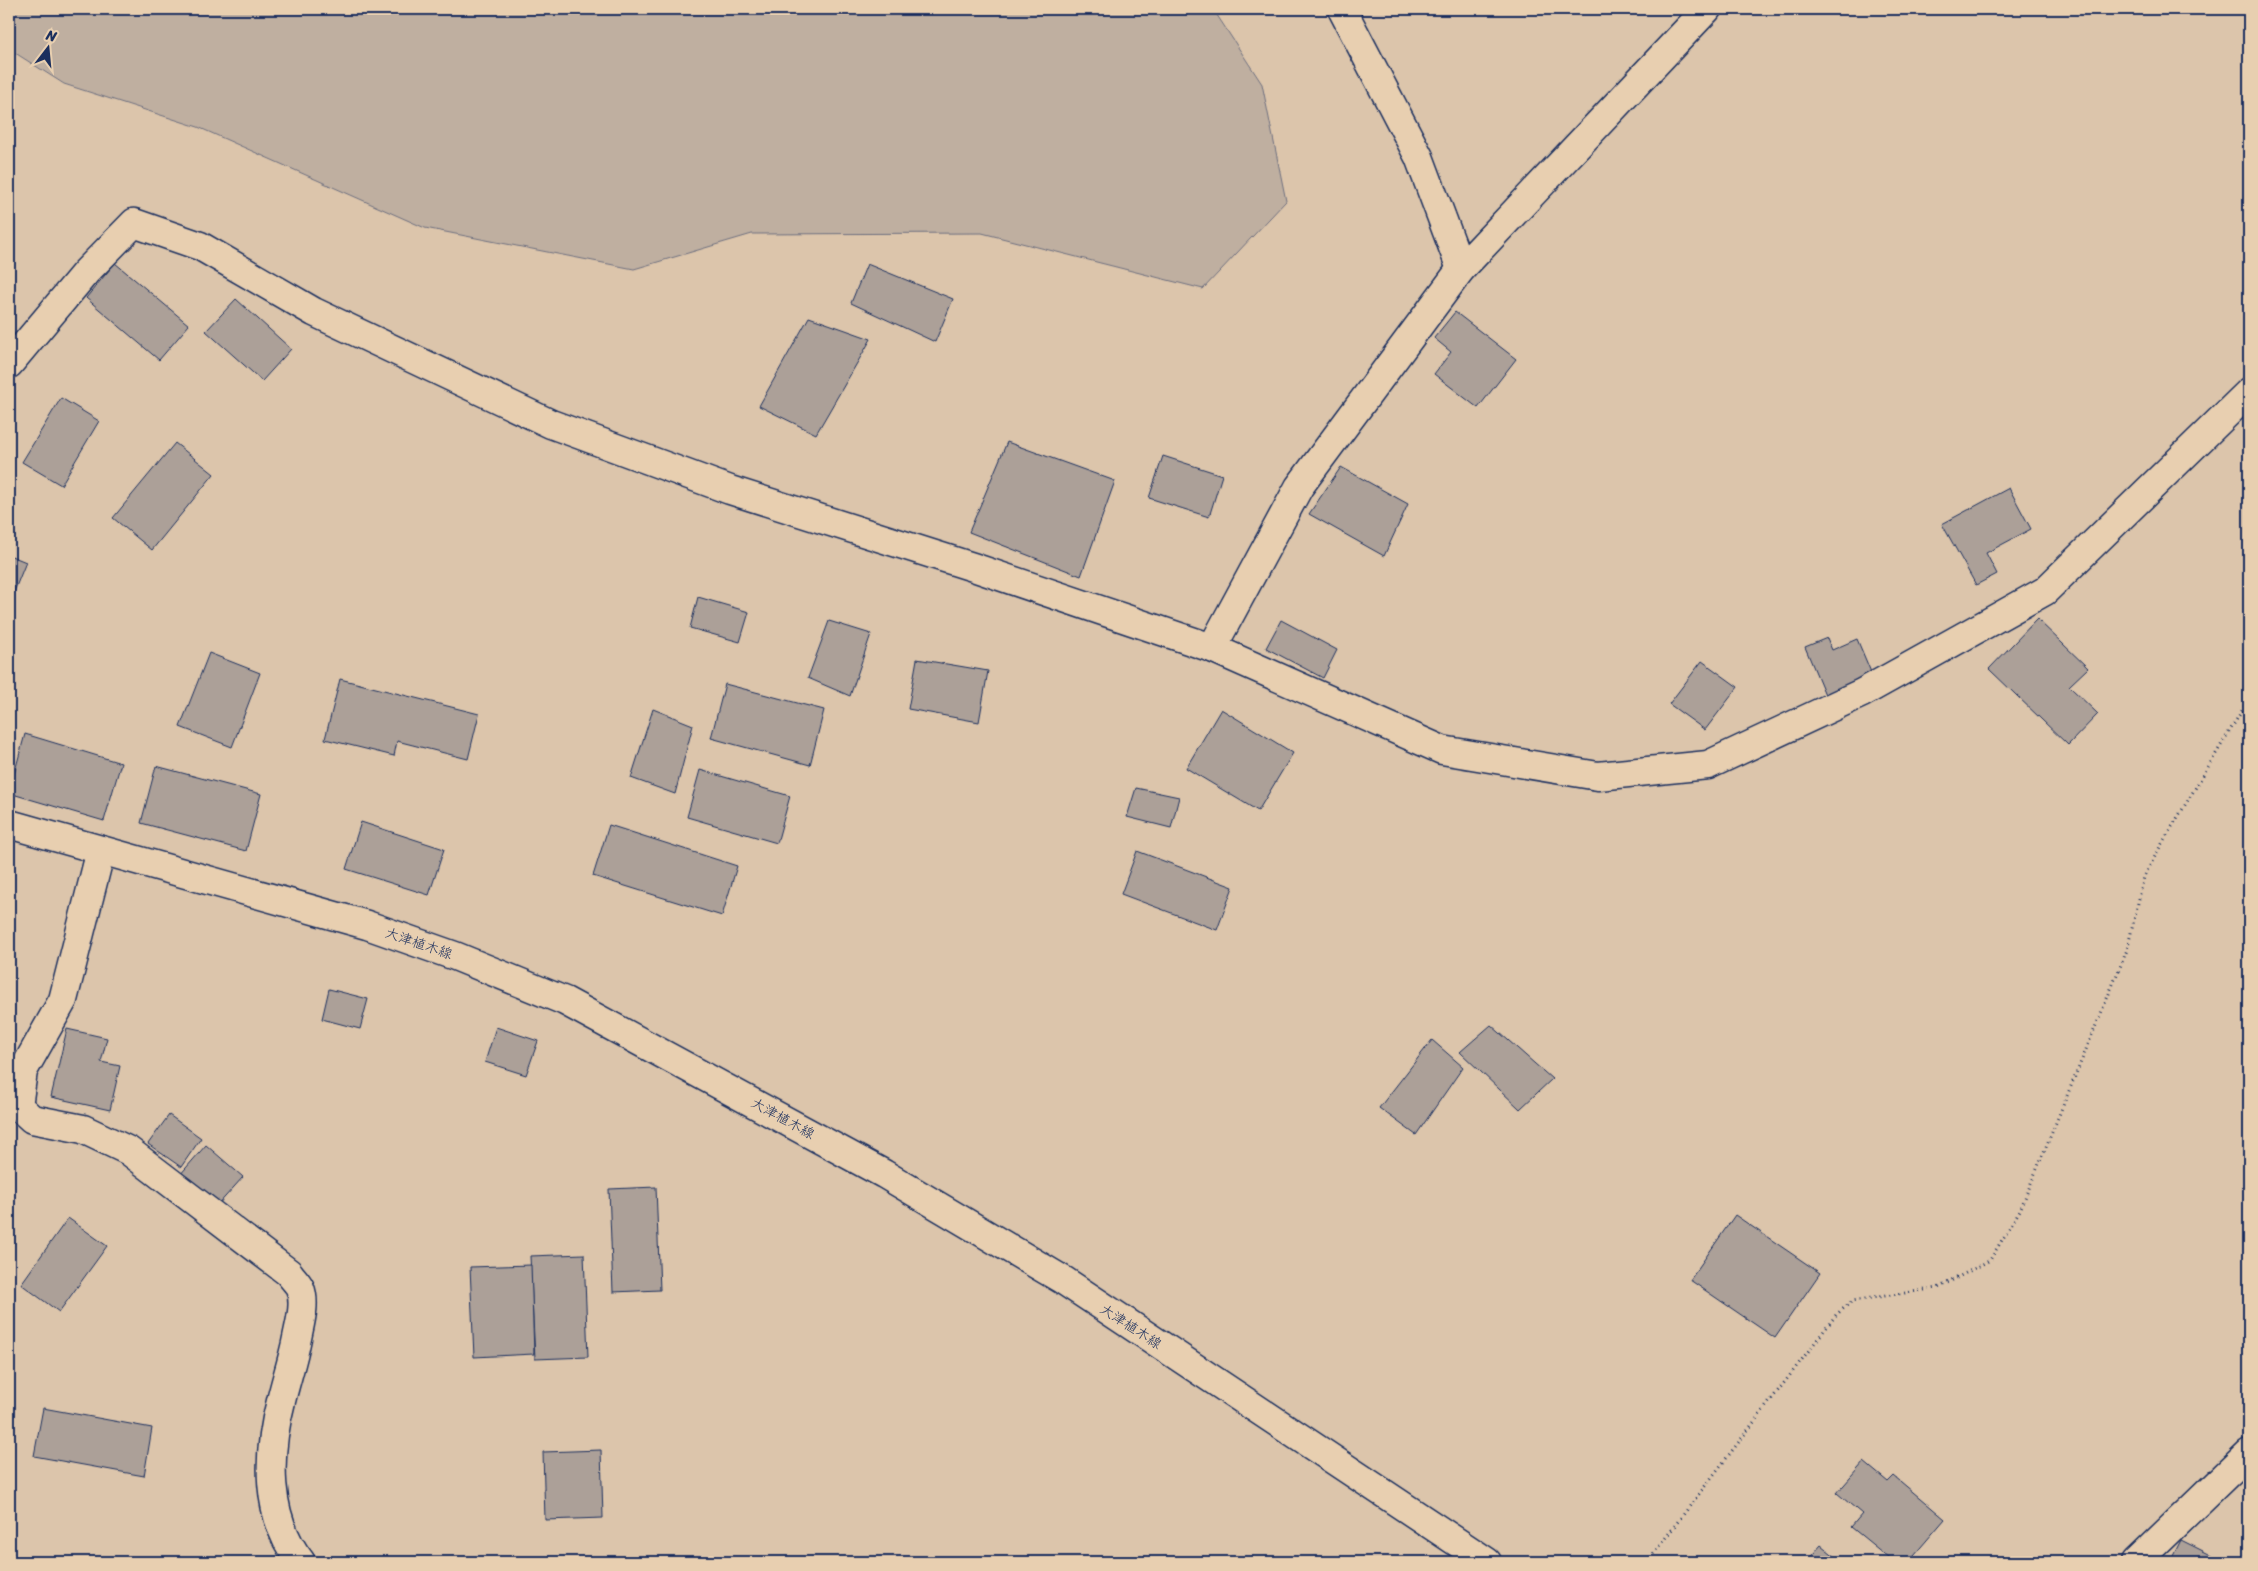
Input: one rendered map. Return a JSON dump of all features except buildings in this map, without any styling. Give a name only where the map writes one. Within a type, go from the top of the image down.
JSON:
[{"type":"street","points":[[1342,9],[1419,158],[1461,269]]},
{"type":"street","points":[[1212,648],[1299,487],[1461,269],[1707,9]]},
{"type":"street","points":[[9,364],[86,272],[134,223],[200,246],[314,312],[551,424],[730,490],[974,567],[1212,648],[1442,750],[1598,776],[1708,764],[1862,693],[2046,591],[2249,392]]},
{"type":"street","name":"大津植木線","points":[[9,824],[367,925],[454,956],[565,1001],[884,1174],[1063,1280],[1487,1562]]},
{"type":"street","points":[[101,850],[63,1000],[23,1071],[18,1106],[32,1120],[83,1129],[129,1151],[289,1273],[301,1289],[302,1311],[294,1353],[280,1402],[274,1432],[272,1467],[272,1492],[278,1522],[292,1551],[301,1562]]},
{"type":"street","points":[[2136,1562],[2249,1453]]},
{"type":"path","points":[[1647,1562],[1836,1315],[1852,1302],[1938,1288],[1990,1260],[2020,1210],[2124,958],[2144,877],[2161,845],[2249,699]]},
{"type":"shaded area","points":[[9,9],[1213,9],[1262,84],[1286,201],[1203,289],[982,233],[752,234],[634,269],[425,228],[198,127],[64,84],[9,49]]}]
